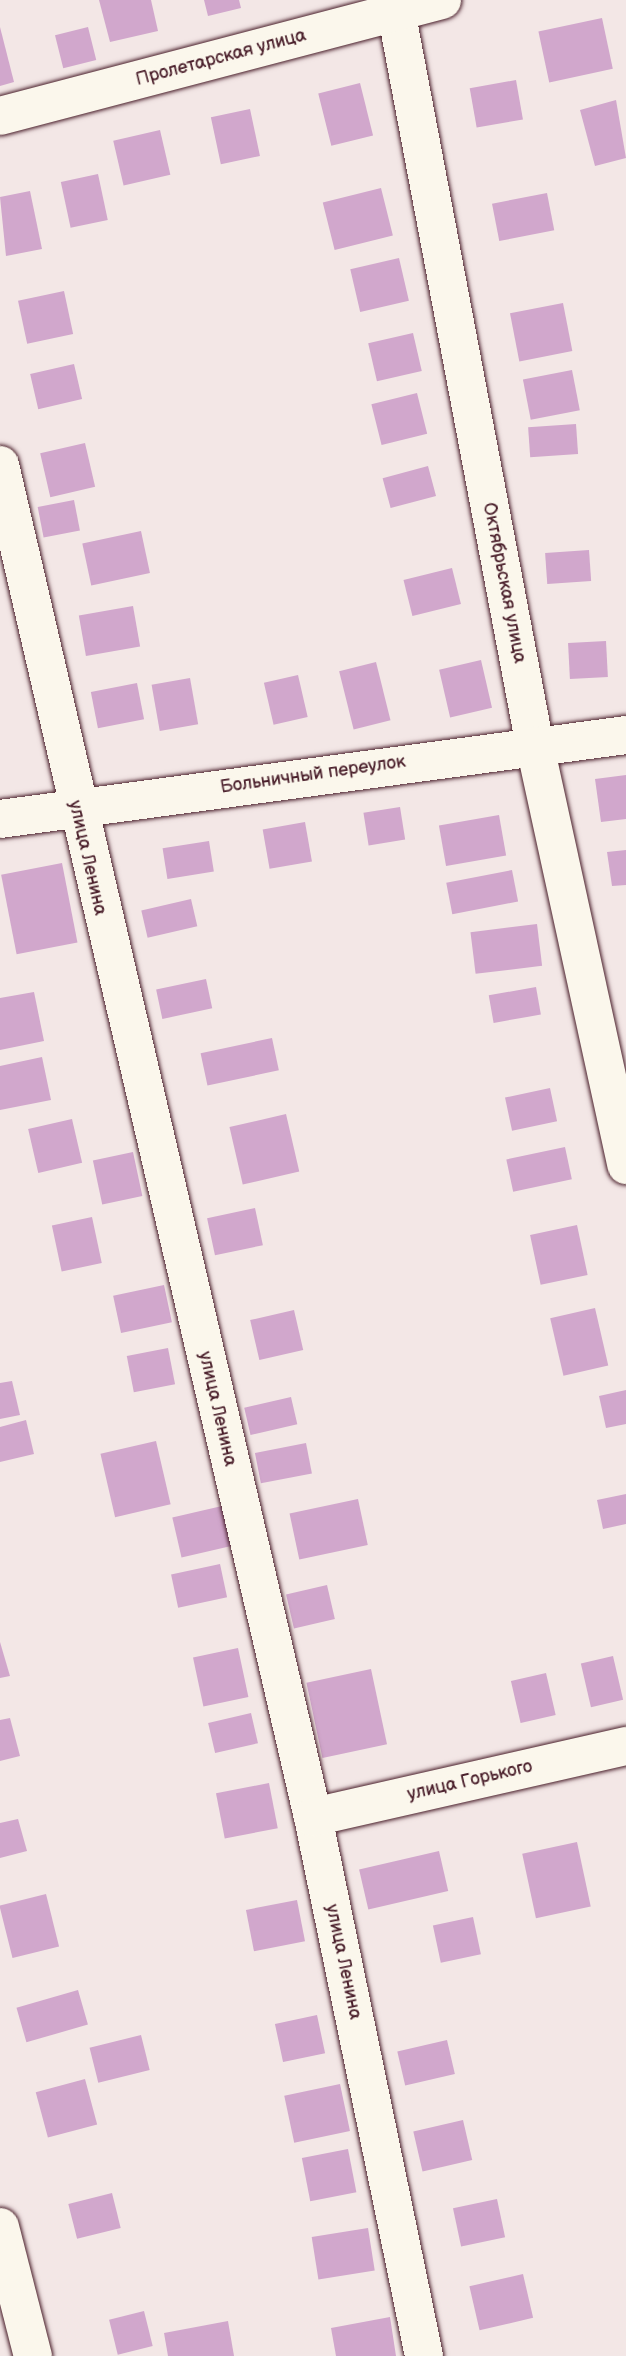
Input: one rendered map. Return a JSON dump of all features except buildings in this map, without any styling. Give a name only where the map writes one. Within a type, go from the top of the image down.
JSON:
[{"type":"street","name":"Пролетарская улица","points":[[0,116],[396,6],[442,0]]},
{"type":"street","name":"Октябрьская улица","points":[[396,6],[535,746],[626,1165]]},
{"type":"street","name":"улица Ленина","points":[[0,465],[75,807],[313,1817],[424,2356]]},
{"type":"street","name":"Больничный переулок","points":[[0,820],[75,807],[626,735]]},
{"type":"street","name":"улица Горького","points":[[313,1817],[626,1746]]},
{"type":"street","points":[[0,2227],[33,2356]]}]
